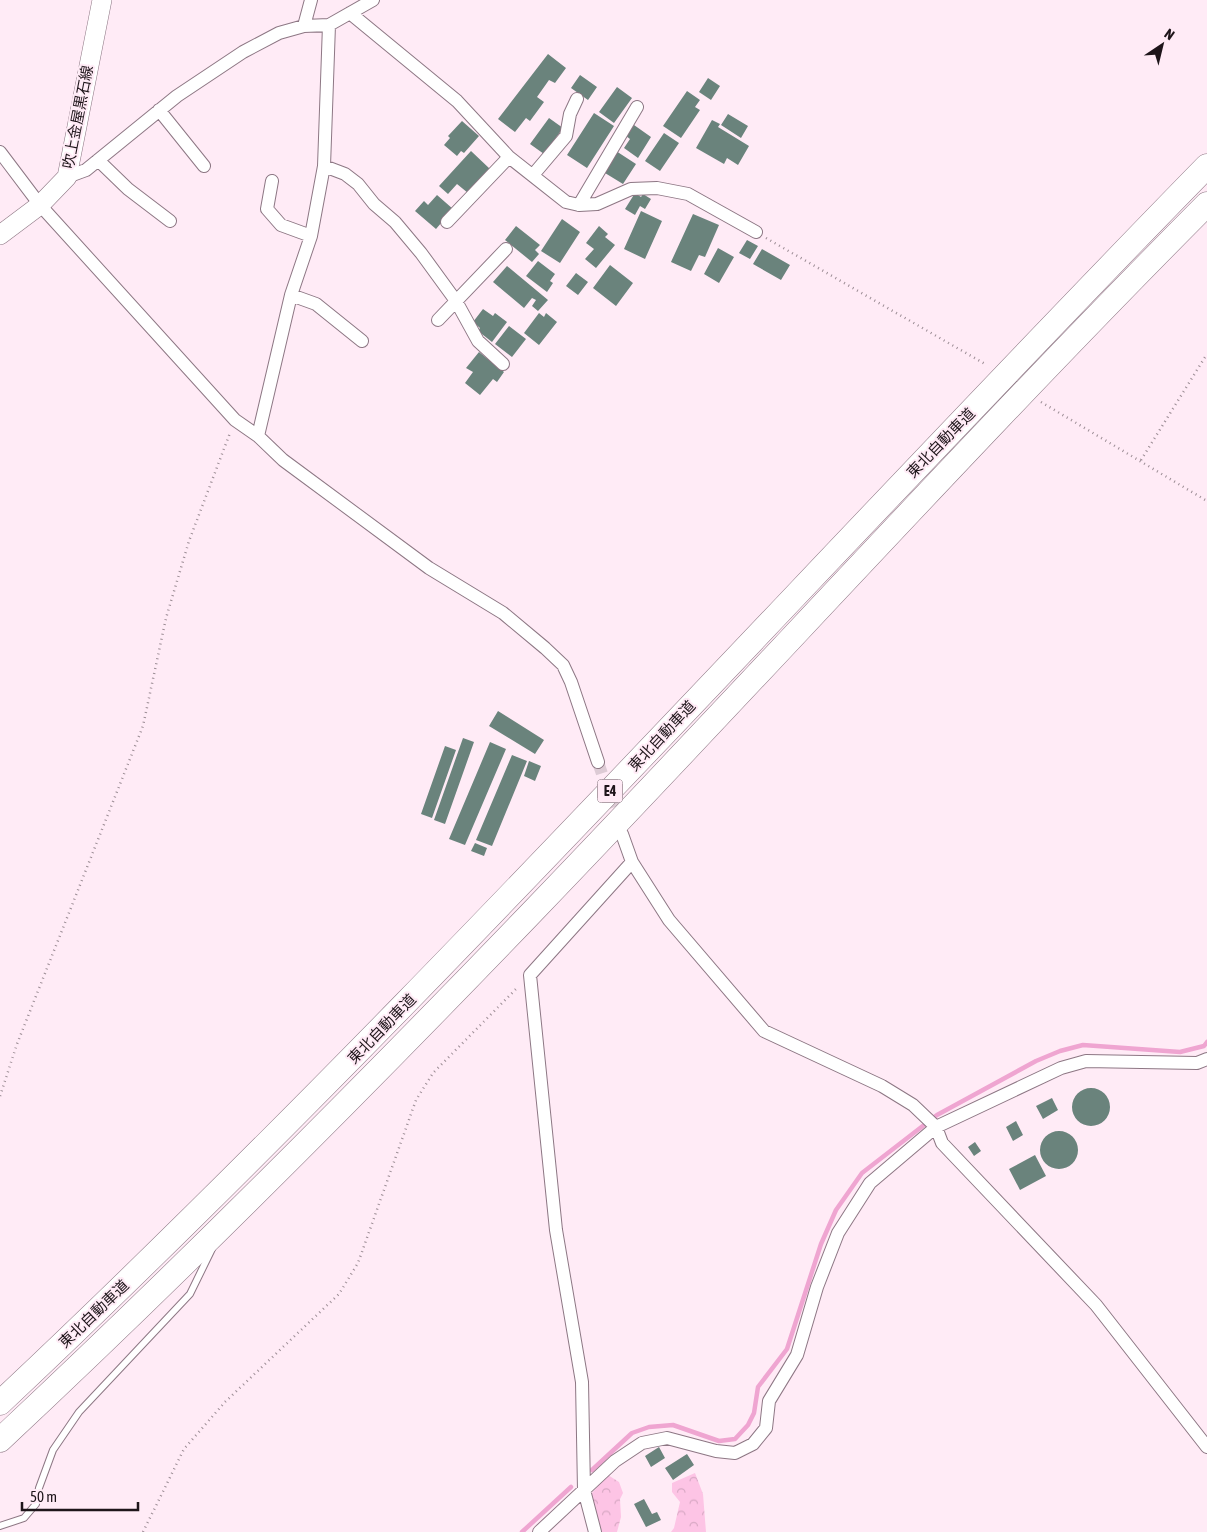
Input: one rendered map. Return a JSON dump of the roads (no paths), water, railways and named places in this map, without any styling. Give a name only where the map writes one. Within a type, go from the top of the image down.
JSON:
[{"type":"highway","name":"東北自動車道","points":[[0,1403],[172,1239],[364,1048],[1068,308],[1207,166]]},
{"type":"highway","name":"東北自動車道","points":[[0,1440],[226,1223],[536,908],[1086,326],[1207,204]]},
{"type":"main road","name":"吹上金屋黒石線","points":[[0,235],[40,205],[67,178],[102,0]]},
{"type":"street","points":[[304,26],[310,0]]},
{"type":"street","points":[[67,178],[86,170],[177,96],[243,52],[279,33],[304,26],[329,25],[372,0]]},
{"type":"street","points":[[350,13],[457,101],[509,157],[566,202],[597,204],[631,189],[658,188],[688,194],[756,232]]},
{"type":"street","points":[[258,436],[291,295],[311,236],[324,166],[329,25]]},
{"type":"street","points":[[533,175],[566,136],[570,114],[577,99]]},
{"type":"street","points":[[579,204],[637,107]]},
{"type":"street","points":[[159,110],[204,166]]},
{"type":"street","points":[[0,152],[40,205],[236,420],[258,436],[282,460],[413,557],[503,613],[563,665],[571,682],[598,762]]},
{"type":"street","points":[[447,222],[509,157]]},
{"type":"street","points":[[98,160],[128,189],[170,221]]},
{"type":"street","points":[[324,166],[345,174],[358,184],[374,204],[395,222],[422,252],[456,301],[478,341],[503,364]]},
{"type":"street","points":[[272,181],[267,209],[281,225],[311,236]]},
{"type":"street","points":[[438,320],[506,249]]},
{"type":"street","points":[[291,295],[316,304],[362,341]]},
{"type":"street","points":[[622,834],[632,862],[669,920],[764,1031],[882,1086],[914,1105],[932,1123],[942,1143],[1096,1305],[1207,1447]]},
{"type":"street","points":[[596,1532],[584,1490],[582,1382],[556,1230],[530,975],[632,862]]},
{"type":"street","points":[[539,1532],[615,1461],[642,1442],[667,1438],[716,1452],[735,1453],[753,1444],[766,1428],[769,1401],[797,1355],[817,1287],[838,1233],[870,1183],[932,1123],[1053,1072],[1086,1061],[1197,1063],[1207,1059]]},
{"type":"lane","points":[[0,1526],[24,1518],[36,1504],[39,1488],[53,1450],[79,1412],[190,1294],[226,1223]]},
{"type":"waterway","points":[[592,1470],[632,1433],[649,1427],[673,1425],[719,1441],[735,1439],[748,1425],[754,1413],[758,1387],[787,1349],[821,1244],[836,1210],[862,1173],[937,1115],[1036,1061],[1060,1051],[1083,1045],[1180,1052],[1204,1046],[1207,1042]]},
{"type":"waterway","points":[[522,1532],[571,1487]]},
{"type":"tunnel","points":[[598,762],[619,824]]}]
